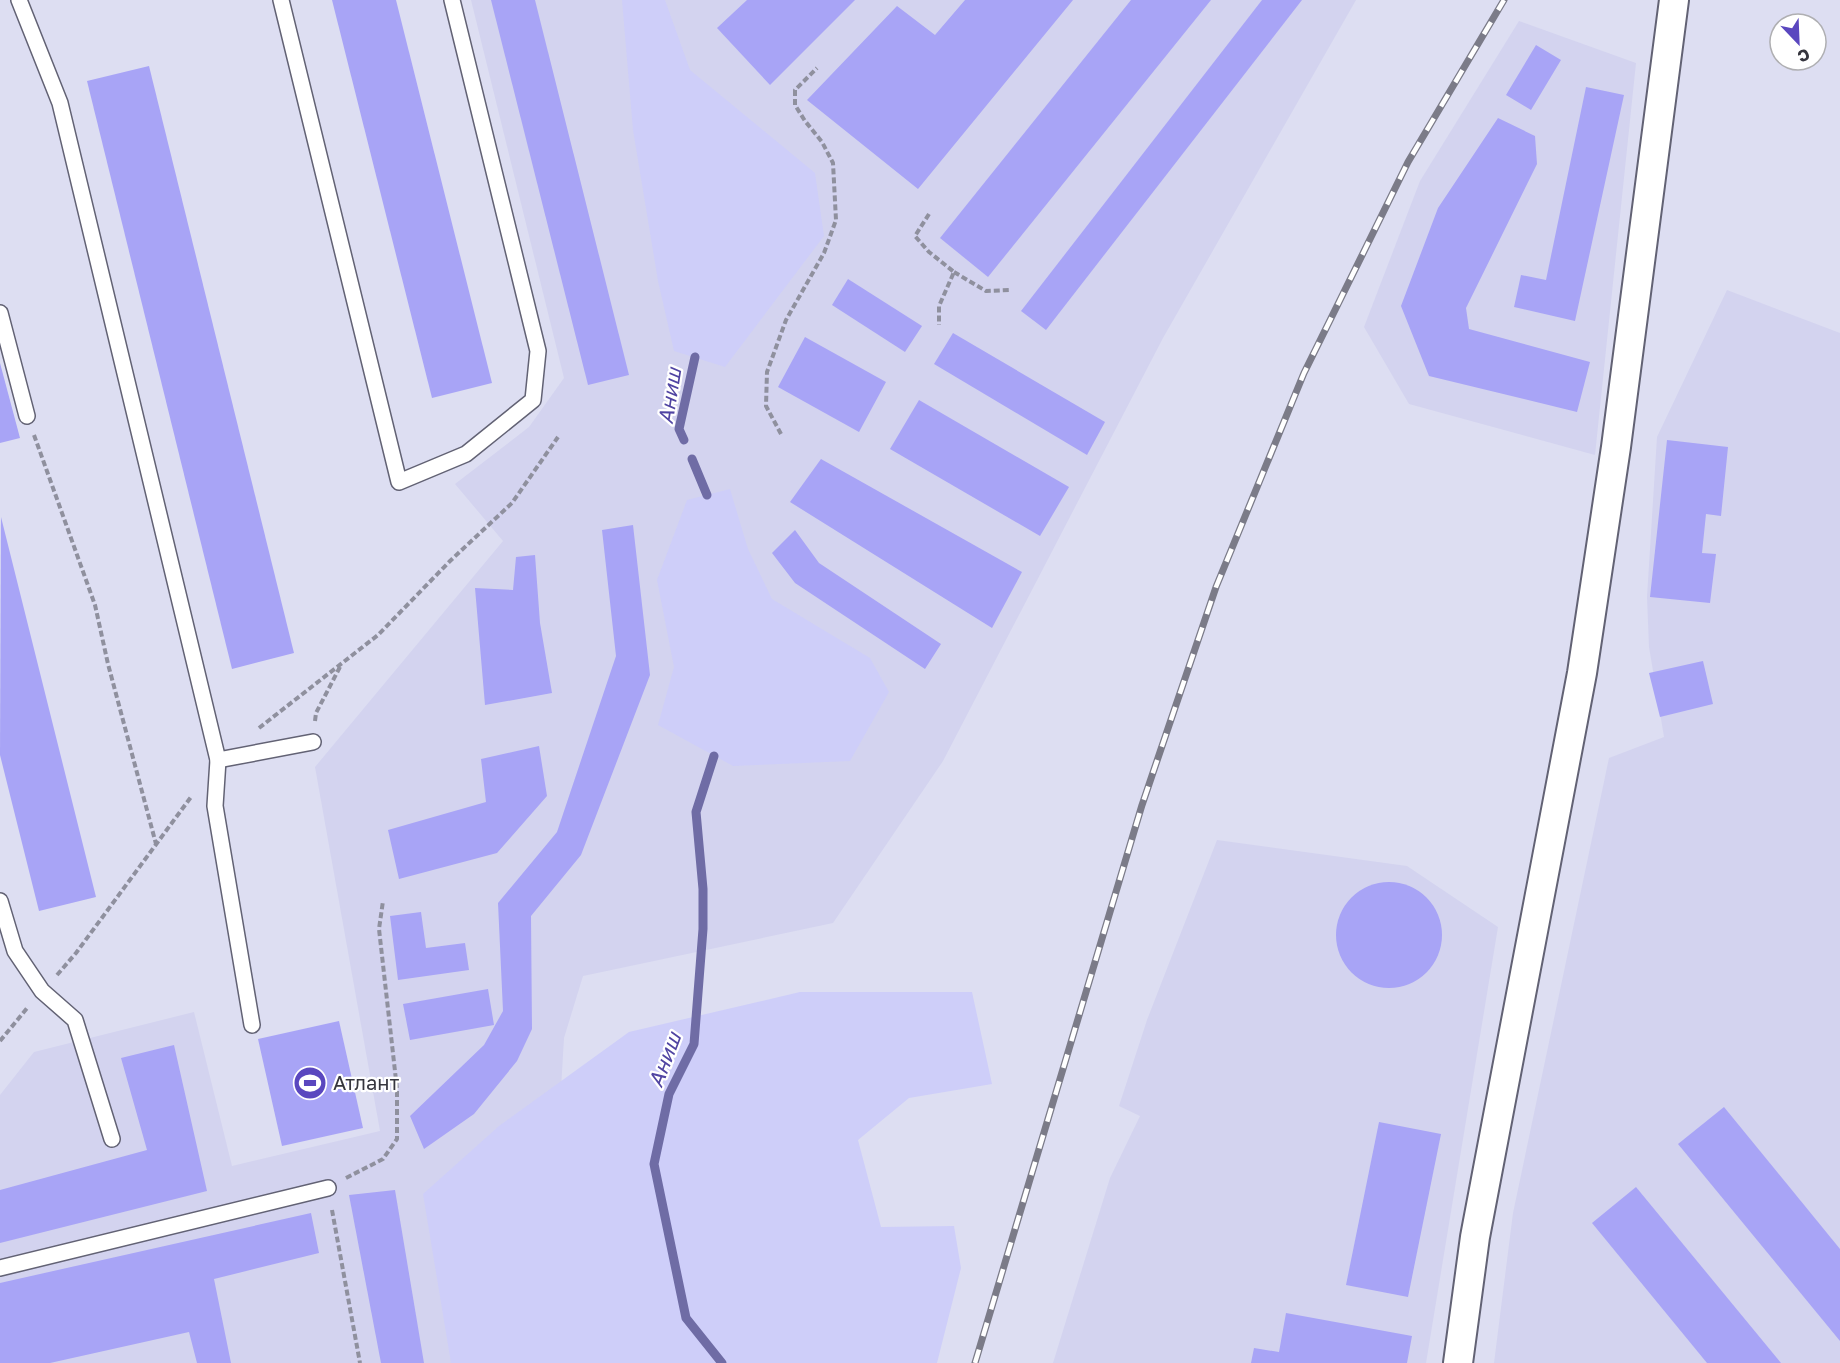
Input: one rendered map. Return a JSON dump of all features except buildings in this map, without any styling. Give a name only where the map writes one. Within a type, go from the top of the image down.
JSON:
[{"type":"street","points":[[1458,1363],[1475,1237],[1582,673],[1616,447],[1674,0]]},
{"type":"lane","points":[[19,0],[60,103],[218,760],[215,806],[252,1025]]},
{"type":"lane","points":[[281,0],[399,482],[466,454],[533,400],[538,351],[452,0]]},
{"type":"lane","points":[[0,313],[27,416]]},
{"type":"lane","points":[[218,760],[313,742]]},
{"type":"lane","points":[[0,900],[15,951],[42,991],[75,1020],[112,1139]]},
{"type":"lane","points":[[0,1268],[328,1188]]},
{"type":"path","points":[[782,434],[766,406],[767,372],[786,320],[824,253],[836,220],[833,163],[822,142],[795,105],[795,90],[817,68]]},
{"type":"path","points":[[929,214],[915,236],[929,252],[954,272],[986,291],[1009,290]]},
{"type":"path","points":[[939,325],[939,306],[954,272]]},
{"type":"path","points":[[27,416],[95,605],[108,664],[156,845]]},
{"type":"path","points":[[0,1041],[76,953],[218,760],[378,634],[450,561],[512,503],[558,437]]},
{"type":"path","points":[[313,742],[316,713],[342,662]]},
{"type":"path","points":[[360,1363],[328,1188],[383,1159],[397,1140],[397,1089],[379,928],[383,901]]},
{"type":"shaded area","points":[[471,0],[1356,0],[1163,338],[943,761],[833,923],[583,976],[564,1038],[545,1363],[0,1363],[0,1095],[34,1052],[194,1012],[232,1166],[380,1131],[315,767],[503,541],[455,484],[529,427],[564,378]]},
{"type":"shaded area","points":[[622,0],[665,0],[690,70],[815,173],[824,236],[725,367],[674,351],[658,281],[633,130]]},
{"type":"shaded area","points":[[1519,21],[1636,63],[1595,455],[1409,404],[1364,327],[1420,181]]},
{"type":"shaded area","points":[[1727,290],[1840,333],[1840,1363],[1494,1363],[1513,1213],[1609,758],[1664,737],[1649,647],[1647,597],[1657,437]]},
{"type":"shaded area","points":[[730,489],[748,549],[772,599],[870,658],[889,692],[850,761],[733,766],[658,725],[674,667],[657,580],[687,500]]},
{"type":"shaded area","points":[[1217,840],[1407,866],[1498,927],[1426,1363],[1053,1363],[1110,1178],[1140,1116],[1119,1106],[1147,1020]]},
{"type":"shaded area","points":[[800,992],[972,992],[992,1084],[909,1098],[858,1140],[881,1227],[954,1226],[961,1268],[937,1363],[451,1363],[423,1194],[499,1126],[629,1032]]},
{"type":"waterway","name":"Аниш","points":[[684,440],[679,429],[695,357]]},
{"type":"waterway","name":"Аниш","points":[[692,459],[707,495]]},
{"type":"waterway","name":"Аниш","points":[[714,756],[696,812],[703,889],[703,929],[694,1044],[669,1094],[654,1164],[686,1318],[722,1363]]},
{"type":"railway","points":[[975,1363],[1142,805],[1216,587],[1304,373],[1408,162],[1504,0]]},
{"type":"place","name":"Атлант","points":[[310,1083]]}]
